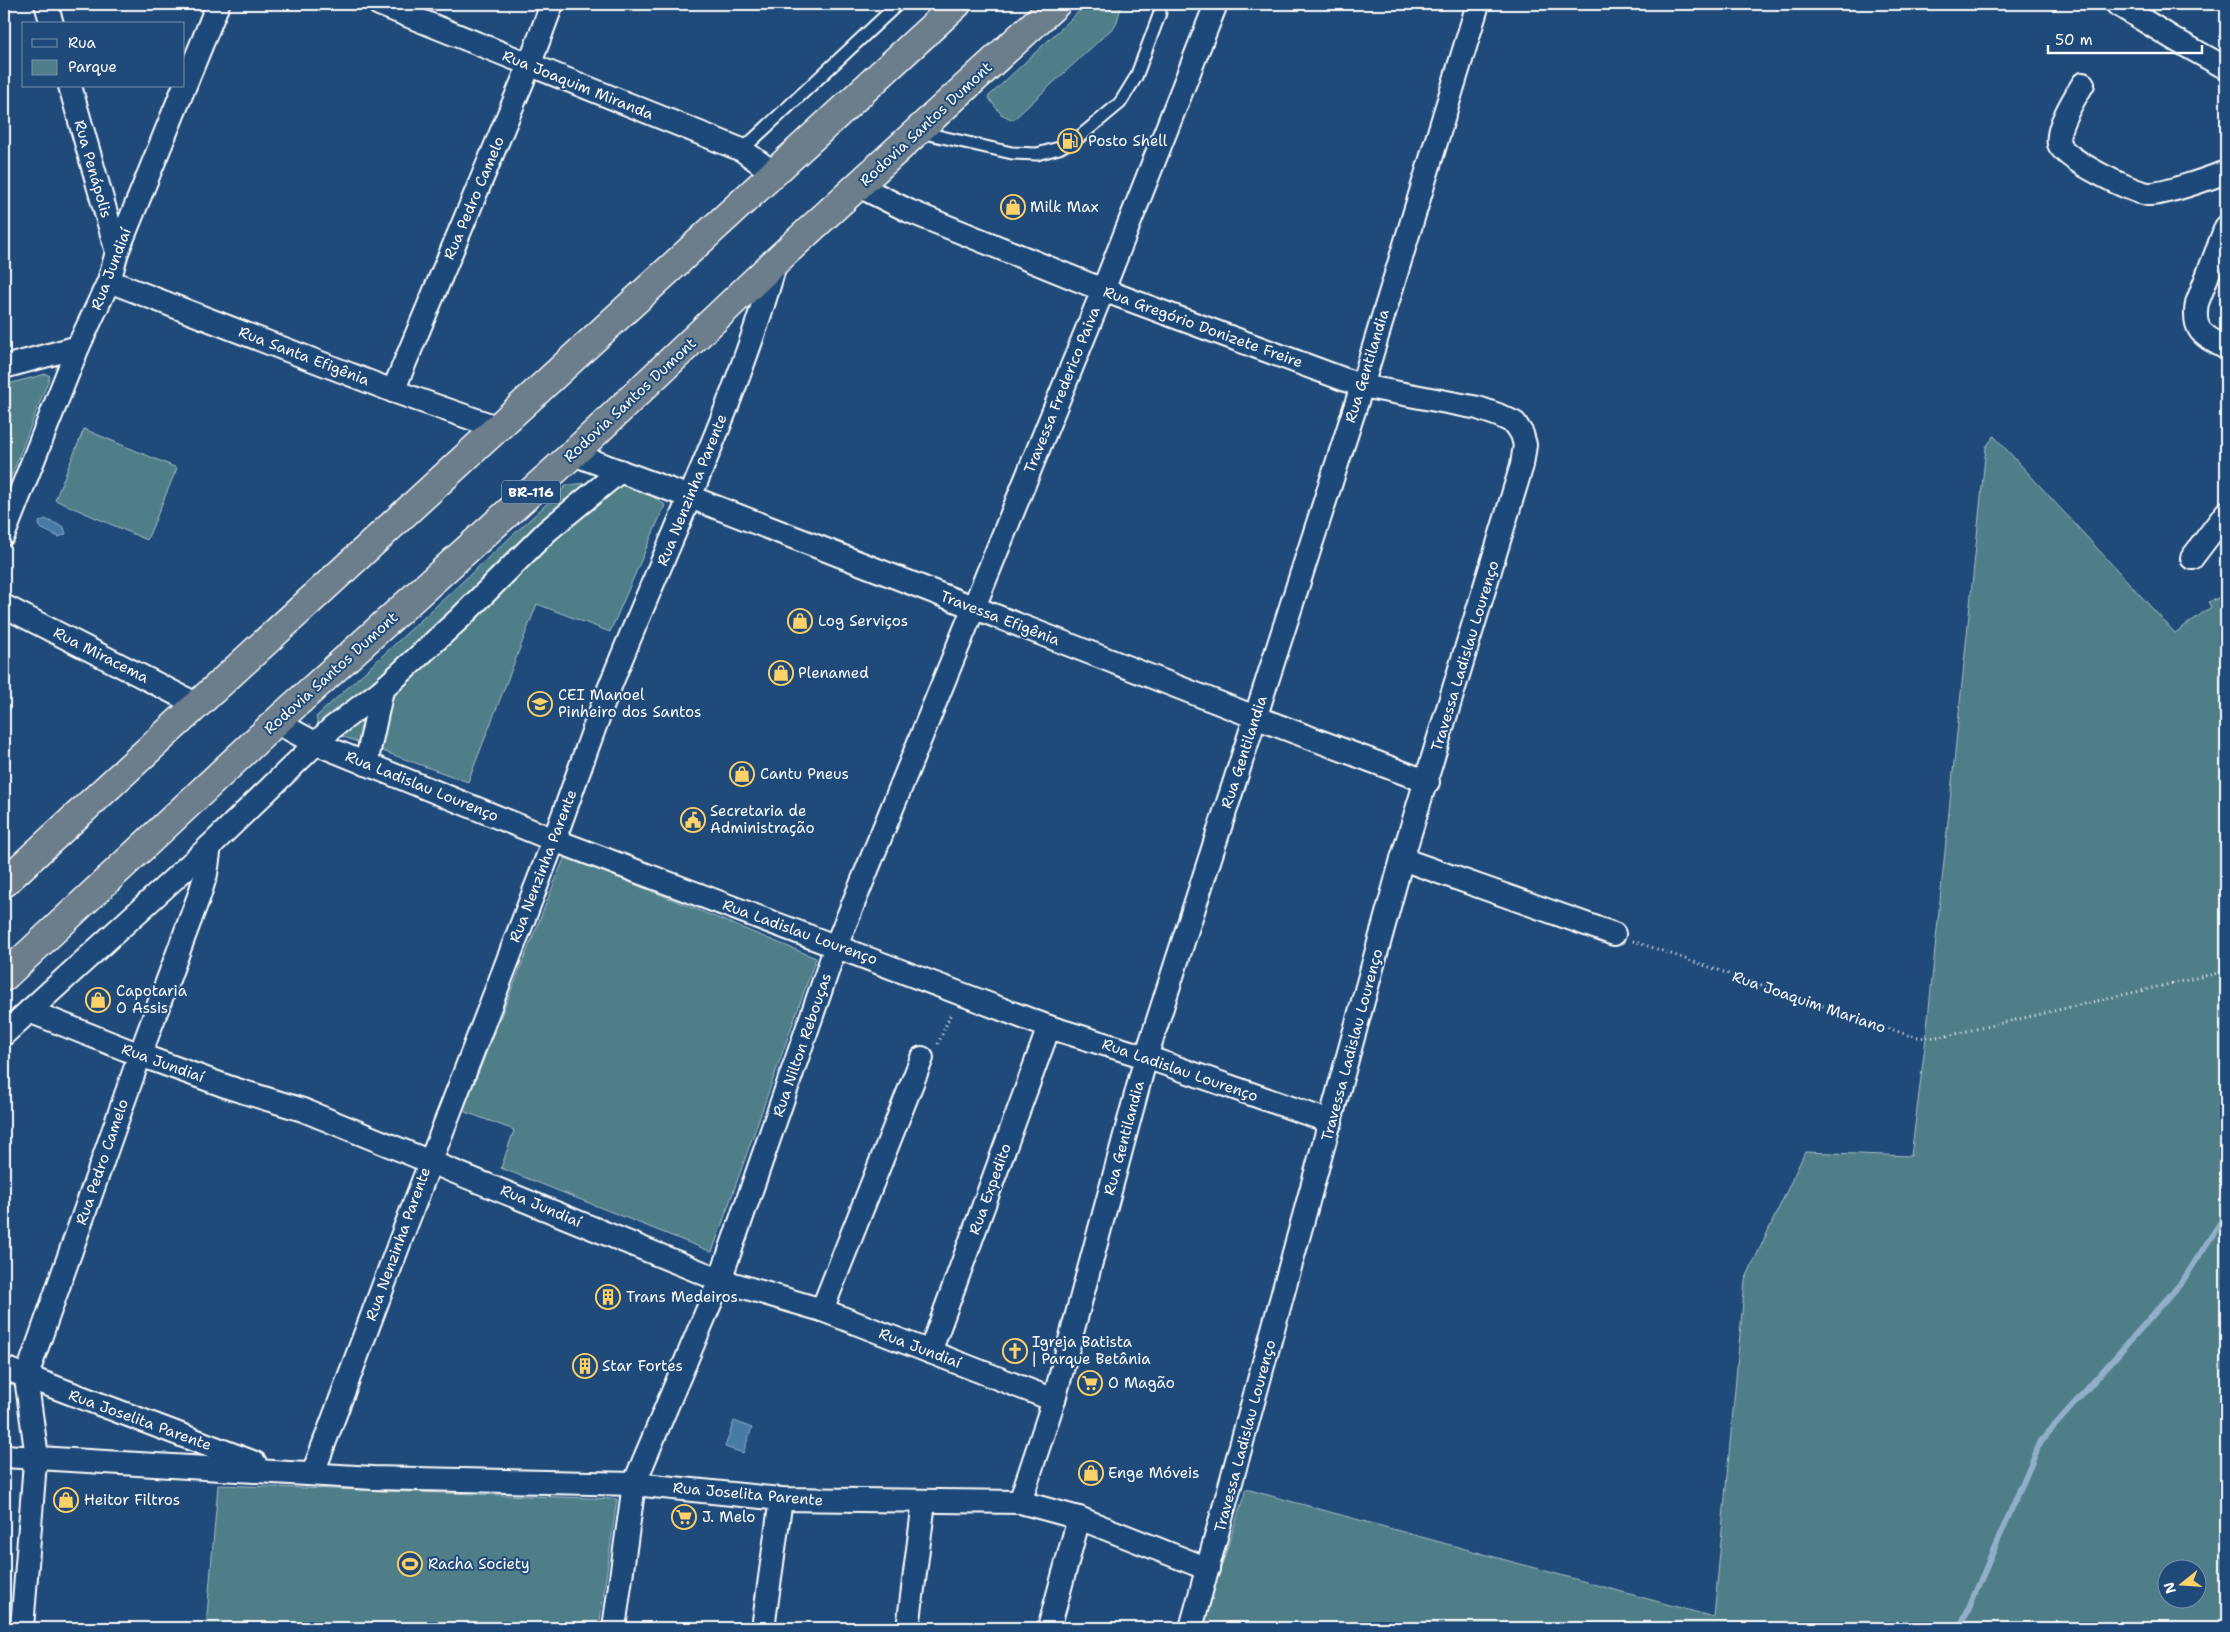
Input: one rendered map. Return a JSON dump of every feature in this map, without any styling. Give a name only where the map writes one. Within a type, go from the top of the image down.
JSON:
[{"type":"highway","points":[[4,884],[957,4]]},
{"type":"highway","name":"Rodovia Santos Dumont","points":[[4,977],[276,722],[572,454],[776,261],[1056,4]]},
{"type":"street","points":[[46,4],[51,22]]},
{"type":"street","name":"Rua Jundiaí","points":[[185,85],[218,4]]},
{"type":"street","name":"Rua Joaquim Miranda","points":[[379,4],[529,66],[742,150],[774,173]]},
{"type":"street","name":"Rua Pedro Camelo","points":[[394,391],[529,66],[552,4]]},
{"type":"street","name":"Travessa Frederico Paiva","points":[[972,608],[1103,290],[1216,4]]},
{"type":"street","name":"Rua Gentilandia","points":[[1020,1502],[1054,1400],[1146,1058],[1362,386],[1478,4]]},
{"type":"street","points":[[2117,4],[2174,40],[2226,68]]},
{"type":"street","points":[[2083,84],[2059,131],[2060,144],[2064,151],[2082,164],[2131,190],[2150,194],[2226,172]]},
{"type":"street","name":"Rua Penápolis","points":[[71,88],[117,252]]},
{"type":"street","name":"Rua Jundiaí","points":[[4,534],[78,347],[109,281],[117,252],[184,88]]},
{"type":"street","name":"Rua Gregório Donizete Freire","points":[[859,186],[908,211],[1103,290],[1362,386],[1478,408],[1515,423],[1522,434],[1525,445],[1522,465]]},
{"type":"street","points":[[2226,227],[2197,303],[2195,314],[2199,330],[2203,335],[2226,348]]},
{"type":"street","name":"Rua Nenzinha Parente","points":[[313,1473],[430,1160],[554,840],[614,675],[690,498],[762,312],[776,261]]},
{"type":"street","name":"Rua Santa Efigênia","points":[[109,281],[394,391],[499,428]]},
{"type":"street","points":[[4,367],[78,347]]},
{"type":"street","name":"Travessa Efigênia","points":[[572,454],[1428,782]]},
{"type":"street","name":"Travessa Ladislau Lourenço","points":[[1191,1628],[1402,859],[1428,782],[1522,465]]},
{"type":"street","points":[[4,1034],[210,846],[332,728],[382,690],[459,619],[547,531],[620,471]]},
{"type":"street","points":[[2192,558],[2226,513]]},
{"type":"street","name":"Rua Miracema","points":[[4,606],[198,705]]},
{"type":"street","name":"Rua Nilton Rebouças","points":[[614,1628],[634,1484],[720,1280],[836,946],[972,608]]},
{"type":"street","points":[[366,764],[382,690]]},
{"type":"street","name":"Rua Ladislau Lourenço","points":[[276,722],[316,744],[554,840],[959,991],[1050,1027],[1331,1122]]},
{"type":"street","name":"Rua Pedro Camelo","points":[[22,1628],[35,1457],[26,1378],[140,1055],[199,896],[206,874],[210,846]]},
{"type":"street","points":[[1402,859],[1614,934]]},
{"type":"street","name":"Rua Jundiaí","points":[[29,1011],[230,1088],[303,1110],[430,1160],[720,1280],[822,1310],[1054,1400]]},
{"type":"street","name":"Rua Expedito","points":[[930,1352],[1050,1027]]},
{"type":"street","points":[[822,1310],[930,1052]]},
{"type":"street","name":"Rua Joselita Parente","points":[[4,1368],[26,1378],[276,1471]]},
{"type":"street","name":"Rua Joselita Parente","points":[[4,1456],[373,1478],[634,1484],[781,1499],[1020,1502],[1079,1518],[1208,1569]]},
{"type":"street","points":[[763,1628],[781,1499]]},
{"type":"street","points":[[908,1628],[924,1502]]},
{"type":"street","points":[[1049,1628],[1079,1518]]},
{"type":"lane","points":[[742,150],[898,4]]},
{"type":"lane","points":[[918,131],[1012,153],[1037,154],[1065,145],[1078,138],[1120,103],[1136,78],[1160,13],[1160,4]]},
{"type":"path","name":"Rua Joaquim Mariano","points":[[1614,934],[1843,1015],[1911,1036],[1926,1038],[1946,1036],[2226,971]]},
{"type":"path","points":[[930,1052],[959,991]]},
{"type":"green space","points":[[1087,4],[1122,4],[1116,25],[1013,120],[1001,114],[988,97]]},
{"type":"green space","points":[[46,374],[50,376],[4,495],[4,385]]},
{"type":"green space","points":[[84,429],[177,468],[147,540],[55,500]]},
{"type":"green space","points":[[1994,436],[2175,633],[2211,607],[2208,602],[2226,595],[2226,1628],[1202,1628],[1246,1489],[1714,1617],[1745,1280],[1805,1152],[1911,1156],[1926,1038],[1986,447]]},
{"type":"green space","points":[[619,480],[638,486],[665,505],[610,632],[537,604],[468,782],[319,728],[316,717],[567,485]]},
{"type":"green space","points":[[565,856],[816,958],[712,1252],[501,1168],[514,1130],[463,1111]]},
{"type":"green space","name":"Racha Society","points":[[218,1485],[617,1499],[599,1628],[206,1628]]},
{"type":"water","points":[[45,519],[64,527],[66,534],[59,537],[40,528],[39,522]]},
{"type":"water","points":[[734,1421],[752,1428],[743,1453],[725,1447]]},
{"type":"waterway","points":[[1960,1628],[2041,1441],[2182,1282],[2226,1214]]},
{"type":"place","name":"Posto Shell","points":[[1070,141]]},
{"type":"place","name":"Milk Max","points":[[1013,207]]},
{"type":"place","name":"Log Serviços","points":[[800,621]]},
{"type":"place","name":"Plenamed","points":[[781,673]]},
{"type":"place","name":"CEI Manoel Pinheiro dos Santos","points":[[540,704]]},
{"type":"place","name":"Cantu Pneus","points":[[742,774]]},
{"type":"place","name":"Secretaria de Administração","points":[[693,820]]},
{"type":"place","name":"Capotaria O Assis","points":[[98,1000]]},
{"type":"place","name":"Trans Medeiros","points":[[608,1297]]},
{"type":"place","name":"Igreja Batista | Parque Betânia","points":[[1015,1351]]},
{"type":"place","name":"Star Fortes","points":[[585,1366]]},
{"type":"place","name":"O Magão","points":[[1090,1383]]},
{"type":"place","name":"Enge Móveis","points":[[1091,1473]]},
{"type":"place","name":"Heitor Filtros","points":[[66,1500]]},
{"type":"place","name":"J. Melo","points":[[684,1517]]},
{"type":"place","name":"Racha Society","points":[[410,1564]]}]
